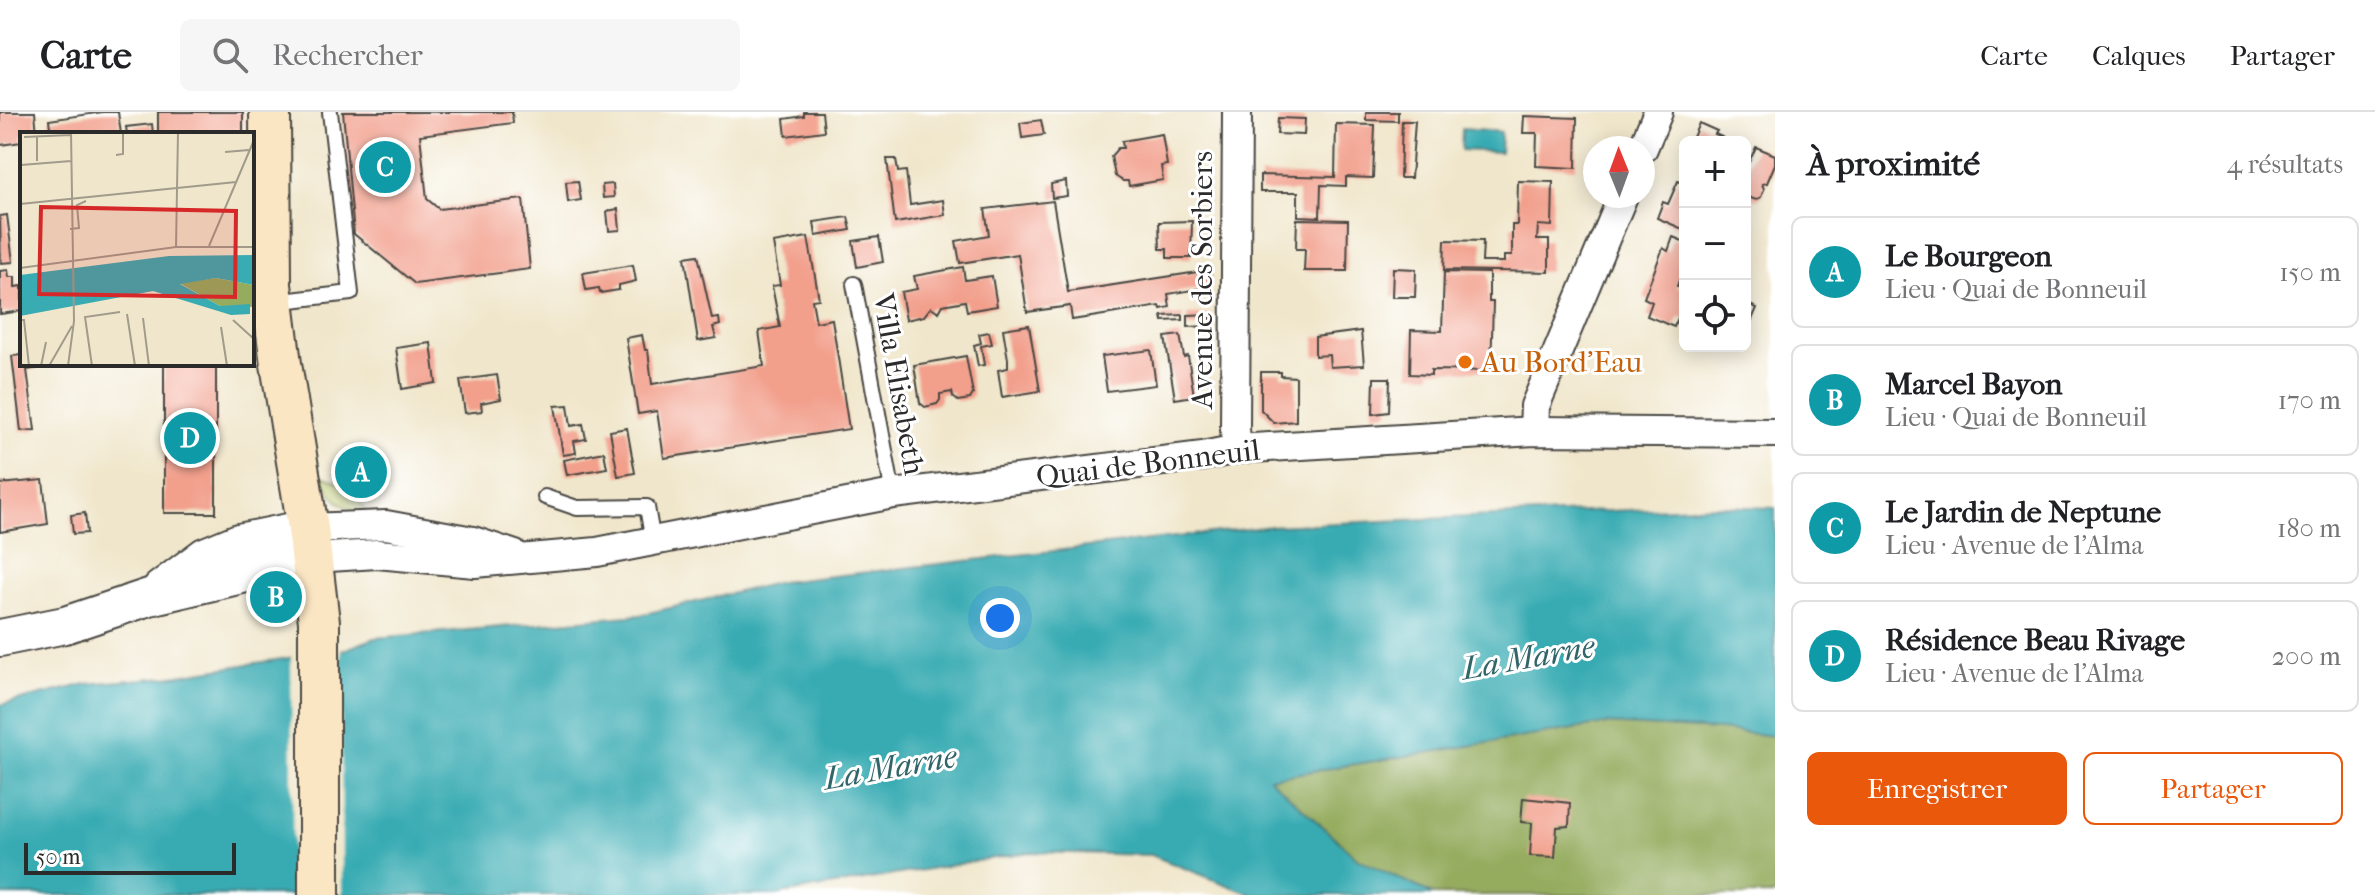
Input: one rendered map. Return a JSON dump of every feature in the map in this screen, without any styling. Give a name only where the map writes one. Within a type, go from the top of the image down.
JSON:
[{"type":"main road","points":[[270,112],[273,302],[319,622],[319,895]]},
{"type":"street","name":"Avenue des Sorbiers","points":[[1237,112],[1237,449]]},
{"type":"street","points":[[1648,136],[1658,112]]},
{"type":"street","points":[[1534,431],[1535,406],[1618,208]]},
{"type":"street","name":"Quai de Bonneuil","points":[[0,638],[65,625],[310,543],[377,554],[475,563],[597,552],[893,494],[1203,456],[1237,449],[1534,431],[1775,433]]},
{"type":"lane","points":[[273,302],[351,293],[330,112]]},
{"type":"lane","name":"Villa Elisabeth","points":[[854,284],[893,494]]},
{"type":"lane","points":[[545,497],[577,508],[647,507],[653,542]]},
{"type":"green space","points":[[322,476],[349,489],[366,513],[350,509],[338,501]]},
{"type":"green space","points":[[1605,724],[1775,736],[1775,895],[1434,895],[1358,859],[1268,778]]},
{"type":"water","points":[[1462,129],[1501,132],[1500,152],[1461,150]]},
{"type":"water","name":"La Marne","points":[[1717,506],[1775,508],[1775,736],[1605,724],[1269,778],[1358,859],[1434,895],[1253,895],[1151,855],[1030,852],[775,895],[0,895],[0,705],[86,684],[166,677],[346,649],[375,638],[640,615],[780,582],[1272,526]]},
{"type":"pier","points":[[341,646],[342,895],[293,895],[291,654]]},
{"type":"building","points":[[0,112],[35,112],[37,132],[20,132],[20,142],[0,145]]},
{"type":"building","points":[[118,112],[121,132],[51,132],[49,120]]},
{"type":"building","points":[[158,112],[243,112],[243,132],[158,132]]},
{"type":"building","points":[[343,112],[512,112],[513,123],[420,135],[427,199],[439,209],[523,199],[530,269],[415,284],[354,234]]},
{"type":"building","points":[[804,112],[822,112],[824,131],[786,136],[784,119],[804,116]]},
{"type":"building","points":[[1366,112],[1398,112],[1398,121],[1366,120]]},
{"type":"building","points":[[1524,116],[1577,118],[1576,168],[1536,166],[1537,133],[1523,133]]},
{"type":"building","points":[[1278,118],[1305,119],[1304,135],[1277,134]]},
{"type":"building","points":[[1041,120],[1044,135],[1022,138],[1020,123]]},
{"type":"building","points":[[1402,121],[1415,121],[1411,178],[1400,178]]},
{"type":"building","points":[[1699,123],[1717,131],[1715,134],[1720,136],[1694,136]]},
{"type":"building","points":[[152,124],[153,132],[127,132],[126,127]]},
{"type":"building","points":[[1336,124],[1375,125],[1373,178],[1346,177],[1346,186],[1321,185],[1320,217],[1298,216],[1298,192],[1260,192],[1260,175],[1335,177]]},
{"type":"building","points":[[1162,134],[1167,165],[1161,166],[1163,180],[1129,186],[1128,181],[1115,176],[1111,156],[1118,148],[1123,148],[1122,141]]},
{"type":"building","points":[[1756,147],[1775,155],[1775,164],[1767,183],[1762,184],[1761,197],[1756,200],[1751,198],[1751,158]]},
{"type":"building","points":[[887,159],[896,159],[898,172],[906,171],[910,205],[943,200],[945,215],[895,223]]},
{"type":"building","points":[[578,181],[581,200],[568,202],[566,182]]},
{"type":"building","points":[[1066,181],[1067,196],[1052,198],[1051,184]]},
{"type":"building","points":[[1518,181],[1553,182],[1552,226],[1538,225],[1537,240],[1549,240],[1549,272],[1444,270],[1445,240],[1483,241],[1482,262],[1504,262],[1504,256],[1512,256],[1512,225],[1517,225]]},
{"type":"building","points":[[1679,181],[1679,227],[1657,218],[1663,202],[1668,204]]},
{"type":"building","points":[[613,184],[614,197],[603,198],[602,185]]},
{"type":"building","points":[[1053,201],[1068,292],[1211,270],[1211,287],[1168,294],[1170,307],[1072,320],[1070,306],[1027,312],[1018,254],[960,263],[956,241],[989,235],[985,209]]},
{"type":"building","points":[[618,209],[620,230],[609,231],[607,211]]},
{"type":"building","points":[[7,215],[13,262],[1,263],[0,216]]},
{"type":"building","points":[[848,217],[851,230],[816,236],[814,222]]},
{"type":"building","points":[[1297,219],[1348,220],[1347,271],[1304,271],[1305,249],[1296,249]]},
{"type":"building","points":[[1192,221],[1191,258],[1167,258],[1167,249],[1160,249],[1159,222]]},
{"type":"building","points":[[808,237],[819,299],[812,300],[816,322],[832,319],[849,429],[664,458],[657,411],[638,414],[626,338],[642,335],[645,350],[648,350],[652,384],[764,366],[759,331],[780,327],[772,286],[780,285],[773,243]]},
{"type":"building","points":[[879,237],[883,262],[857,267],[853,241]]},
{"type":"building","points":[[1673,237],[1679,240],[1679,316],[1674,327],[1647,316],[1652,302],[1644,298],[1663,248],[1668,251]]},
{"type":"building","points":[[698,255],[712,319],[719,318],[720,325],[713,327],[716,338],[698,341],[685,257]]},
{"type":"building","points":[[633,265],[636,281],[619,285],[619,290],[600,293],[599,288],[586,290],[583,273]]},
{"type":"building","points":[[963,267],[965,280],[992,276],[997,306],[967,311],[965,301],[943,305],[939,312],[931,307],[924,316],[906,320],[901,292],[917,289],[914,276]]},
{"type":"building","points":[[1393,268],[1416,269],[1415,297],[1392,297]]},
{"type":"building","points":[[8,270],[9,277],[15,277],[15,287],[20,286],[20,311],[0,314],[0,271]]},
{"type":"building","points":[[1444,272],[1489,273],[1489,302],[1493,302],[1491,371],[1431,370],[1431,375],[1410,374],[1411,330],[1442,331]]},
{"type":"building","points":[[1751,306],[1757,308],[1751,322]]},
{"type":"building","points":[[1211,314],[1211,326],[1188,327],[1188,315]]},
{"type":"building","points":[[1183,315],[1183,320],[1163,321],[1162,316]]},
{"type":"building","points":[[1029,325],[1040,391],[1002,397],[998,370],[1008,368],[1003,329]]},
{"type":"building","points":[[1361,331],[1364,365],[1330,367],[1329,355],[1315,356],[1315,337]]},
{"type":"building","points":[[989,332],[992,344],[981,346],[984,365],[978,366],[974,345],[981,343],[979,334]]},
{"type":"building","points":[[1180,335],[1184,357],[1188,356],[1194,396],[1175,399],[1165,337]]},
{"type":"building","points":[[431,343],[436,383],[402,389],[396,348]]},
{"type":"building","points":[[1151,350],[1156,385],[1107,391],[1102,356]]},
{"type":"building","points":[[20,355],[20,366],[51,366],[27,370],[35,430],[21,431],[12,356]]},
{"type":"building","points":[[966,356],[973,394],[970,399],[958,401],[952,392],[940,394],[937,404],[925,407],[920,403],[914,365]]},
{"type":"building","points":[[164,366],[216,366],[216,513],[164,513]]},
{"type":"building","points":[[1261,372],[1281,372],[1281,376],[1296,377],[1296,421],[1274,423],[1261,410]]},
{"type":"building","points":[[497,375],[501,399],[481,403],[482,411],[465,413],[460,380]]},
{"type":"building","points":[[1374,378],[1390,378],[1389,412],[1373,414]]},
{"type":"building","points":[[568,405],[571,426],[583,424],[586,439],[574,441],[576,453],[563,455],[555,406]]},
{"type":"building","points":[[627,428],[635,473],[618,476],[610,431]]},
{"type":"building","points":[[604,452],[607,468],[567,475],[564,460]]},
{"type":"building","points":[[43,480],[48,524],[0,532],[0,484]]},
{"type":"building","points":[[85,513],[87,533],[73,534],[71,515]]},
{"type":"building","points":[[1523,798],[1570,803],[1569,826],[1557,827],[1555,857],[1530,856],[1532,823],[1521,822]]},
{"type":"place","name":"Le Jardin de Neptune","points":[[385,167]]},
{"type":"place","name":"Au Bord'Eau","points":[[1465,362]]},
{"type":"place","name":"Résidence Beau Rivage","points":[[190,438]]},
{"type":"place","name":"Le Bourgeon","points":[[361,472]]},
{"type":"place","name":"Marcel Bayon","points":[[276,597]]}]
